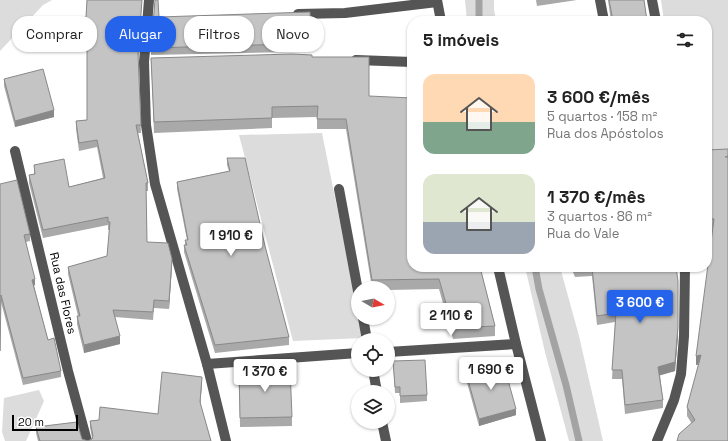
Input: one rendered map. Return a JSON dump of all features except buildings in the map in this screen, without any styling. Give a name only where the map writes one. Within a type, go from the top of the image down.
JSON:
[{"type":"street","points":[[149,0],[146,125],[155,184],[207,364],[226,441]]},
{"type":"street","points":[[600,0],[603,16]]},
{"type":"street","points":[[652,0],[655,16]]},
{"type":"street","points":[[291,14],[345,13],[437,1],[440,16]]},
{"type":"street","points":[[344,60],[407,62]]},
{"type":"street","name":"Rua das Flores","points":[[15,151],[68,371],[87,441]]},
{"type":"street","points":[[339,190],[356,281]]},
{"type":"street","points":[[499,272],[541,441]]},
{"type":"street","points":[[657,441],[674,400],[681,374],[684,336],[685,272]]},
{"type":"street","points":[[395,352],[516,344]]},
{"type":"street","points":[[207,364],[351,354]]},
{"type":"street","points":[[383,429],[386,441]]},
{"type":"shaded area","points":[[0,0],[52,0],[43,5],[33,16],[12,16],[12,38],[0,51]]},
{"type":"shaded area","points":[[465,0],[494,0],[495,16],[467,16]]},
{"type":"shaded area","points":[[661,0],[728,0],[728,153],[712,153],[712,16],[663,16]]},
{"type":"shaded area","points":[[322,133],[352,281],[351,325],[360,325],[362,333],[351,333],[351,339],[293,341],[239,135]]},
{"type":"shaded area","points":[[526,272],[561,272],[579,336],[603,441],[569,441],[545,352]]},
{"type":"shaded area","points":[[39,390],[44,401],[26,441],[5,441],[2,432],[4,398]]},
{"type":"waterway","points":[[479,0],[479,16]]},
{"type":"waterway","points":[[536,272],[539,289],[566,385],[579,441]]}]
